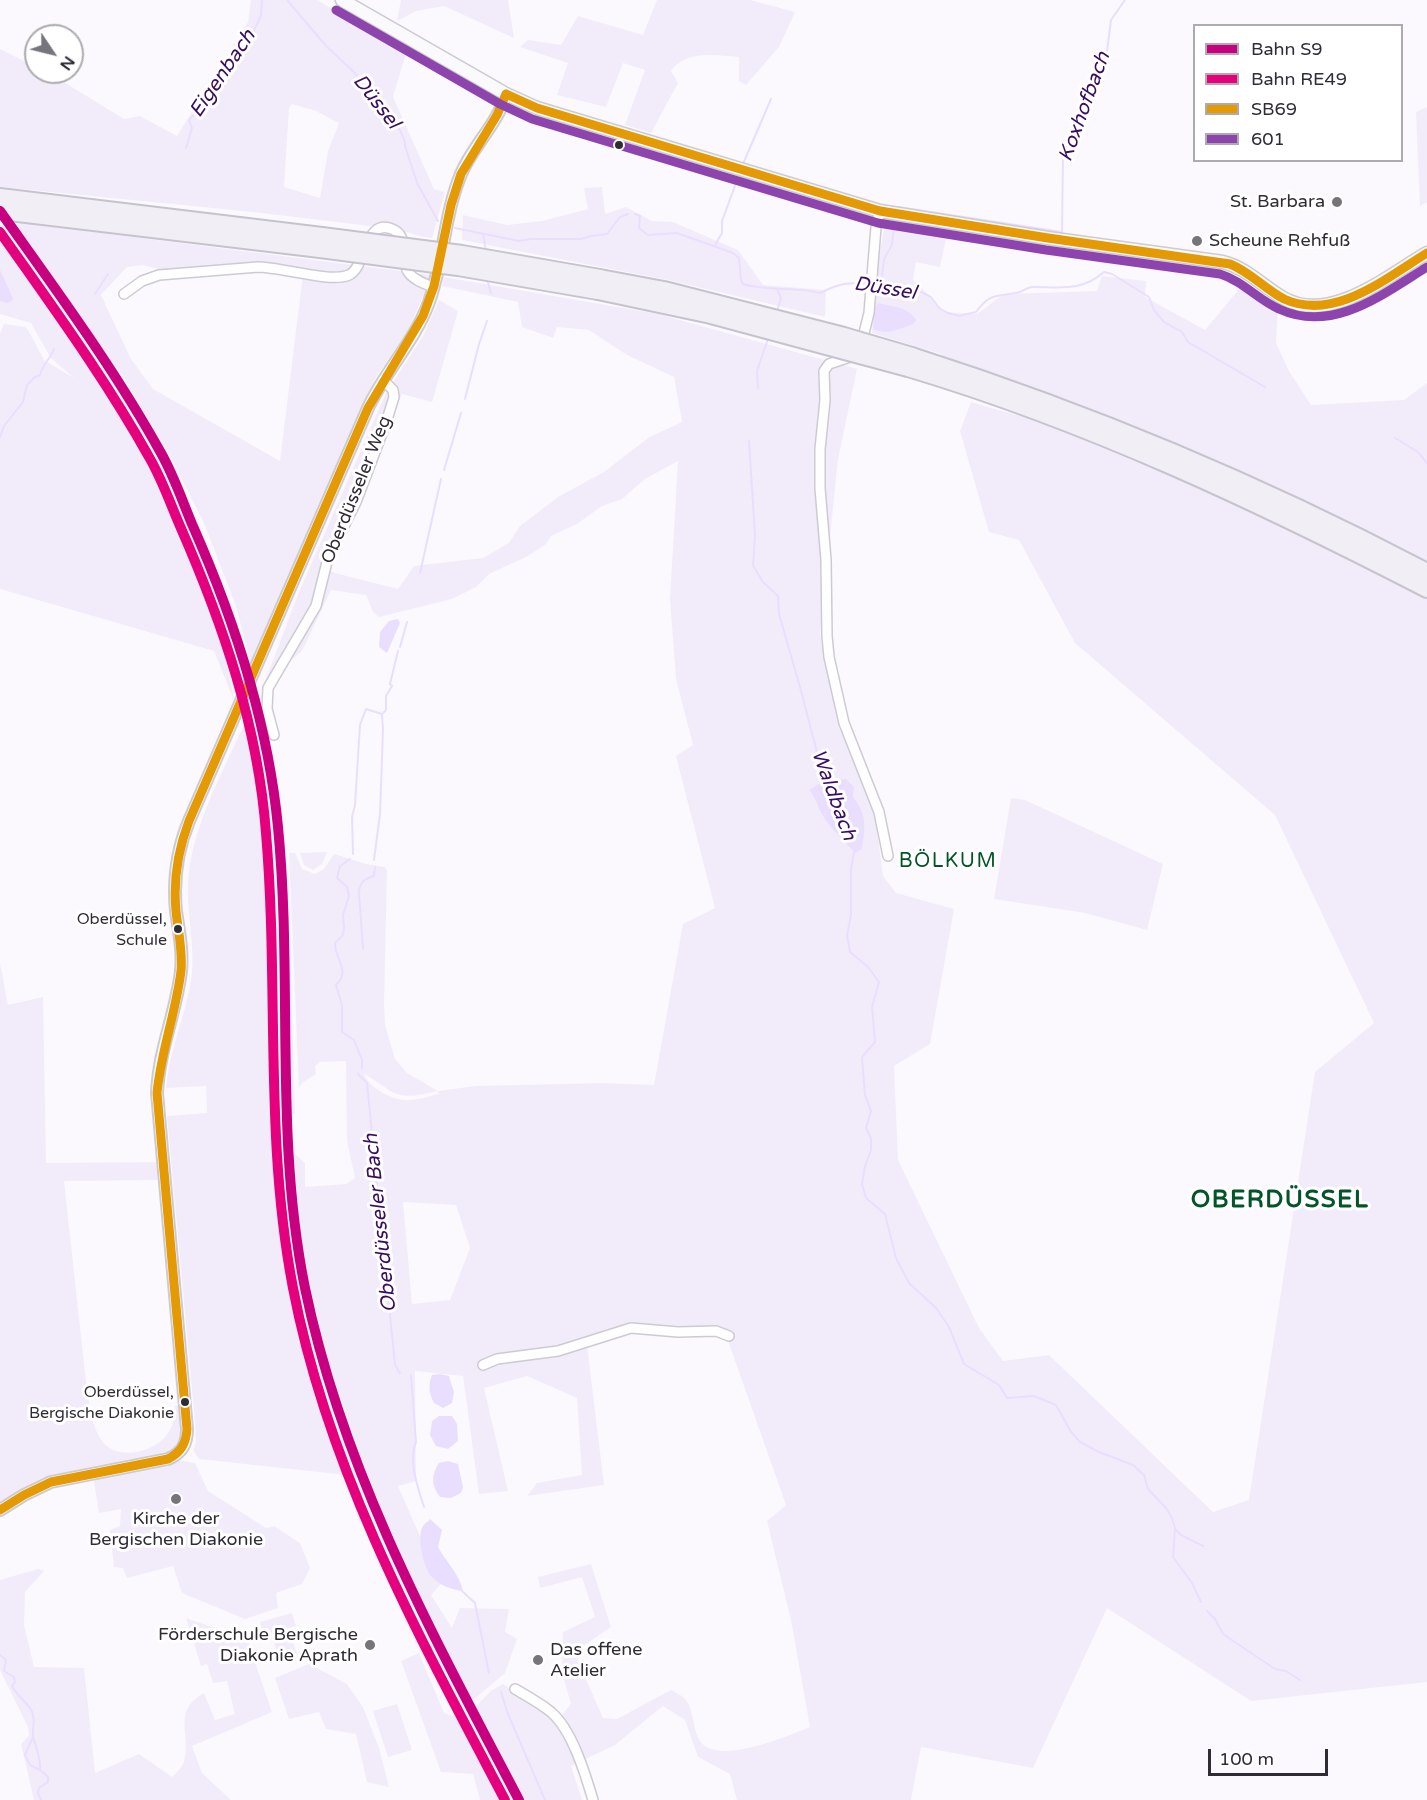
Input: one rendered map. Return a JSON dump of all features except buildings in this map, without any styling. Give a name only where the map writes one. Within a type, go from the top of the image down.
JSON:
[{"type":"highway","points":[[3,202],[19,213],[321,242]]},
{"type":"highway","points":[[3,202],[321,242],[458,267],[599,284],[660,303],[713,309],[844,336],[1145,454],[1339,544],[1427,589]]},
{"type":"highway","points":[[910,362],[1009,388],[1151,442],[1247,483],[1347,530],[1427,572]]},
{"type":"main road","points":[[342,0],[506,94],[537,108],[880,211],[1048,238],[1223,262],[1240,268],[1288,300],[1303,306],[1319,307],[1339,303],[1427,253]]},
{"type":"street","name":"Oberdüsseler Weg","points":[[0,1510],[24,1494],[51,1482],[168,1459],[186,1452],[186,1412],[158,1113],[161,1052],[174,1006],[181,969],[182,951],[175,890],[180,850],[189,821],[368,408],[424,314],[434,288],[449,209],[456,188],[470,155],[493,121],[506,94]]},
{"type":"street","points":[[880,211],[876,227],[868,320],[859,348],[850,357],[824,368],[825,400],[820,449],[820,488],[826,560],[826,636],[829,657],[844,723],[879,812],[888,856]]},
{"type":"street","points":[[124,294],[142,281],[159,275],[258,267],[330,277],[347,276],[358,265],[372,234],[380,229],[393,230],[401,236],[407,270],[412,276],[434,288]]},
{"type":"street","name":"Oberdüsseler Weg","points":[[274,735],[267,709],[267,692],[271,680],[316,606],[328,558],[360,491],[386,423],[394,397],[393,390],[383,380]]},
{"type":"street","points":[[483,1365],[497,1359],[558,1351],[630,1328],[678,1332],[716,1331],[729,1335]]},
{"type":"street","points":[[515,1689],[550,1711],[560,1721],[568,1735],[593,1800]]},
{"type":"shaded area","points":[[251,0],[317,0],[406,53],[393,97],[434,189],[445,192],[432,238],[412,234],[384,222],[370,226],[0,187],[0,49],[24,61],[24,84],[67,84],[124,119],[140,116],[177,136],[248,22]],"holes":[[[292,104],[316,111],[339,123],[328,151],[320,198],[284,187],[289,108]]]},
{"type":"shaded area","points":[[401,0],[508,0],[514,38],[444,6],[416,11],[397,21]]},
{"type":"shaded area","points":[[657,0],[750,0],[795,12],[779,47],[746,85],[739,81],[739,57],[702,55],[677,64],[671,71],[678,83],[651,133],[625,125],[645,70],[623,63],[606,107],[557,95],[568,63],[520,47],[528,40],[561,45],[578,16],[643,35]]},
{"type":"shaded area","points":[[1427,107],[1427,202],[1420,206],[1416,112]]},
{"type":"shaded area","points":[[602,187],[605,214],[626,207],[652,221],[673,222],[738,250],[763,285],[826,290],[825,317],[668,280],[462,240],[463,215],[507,225],[542,221],[588,209],[584,188]]},
{"type":"shaded area","points":[[886,218],[948,229],[940,267],[916,262],[913,279],[945,312],[977,314],[1004,294],[1097,291],[1102,276],[1146,281],[1145,297],[1205,330],[1240,288],[1278,308],[1276,343],[1289,371],[1311,405],[1404,400],[1427,383],[1427,564],[1154,436],[941,354],[872,333],[875,279]]},
{"type":"shaded area","points":[[15,222],[432,275],[408,331],[376,377],[361,408],[251,665],[236,606],[204,523],[170,456],[121,373],[63,295]],"holes":[[[142,265],[167,271],[311,272],[330,276],[303,274],[280,461],[153,389],[131,359],[101,295],[127,267]]]},
{"type":"shaded area","points":[[0,231],[109,388],[154,466],[216,612],[235,703],[214,651],[0,589],[0,334],[4,324],[25,327],[44,360],[74,378],[51,358],[31,323],[0,314]]},
{"type":"shaded area","points":[[444,277],[658,314],[857,369],[838,459],[820,634],[839,728],[861,775],[870,777],[883,876],[896,893],[954,909],[930,1044],[894,1066],[898,1160],[979,1328],[1003,1361],[1049,1355],[1213,1512],[1249,1500],[1315,1072],[1374,1023],[1275,815],[1075,643],[1019,540],[989,532],[960,431],[971,402],[1059,428],[1162,469],[1296,531],[1427,597],[1427,1682],[1251,1701],[1107,1608],[1033,1768],[921,1747],[911,1800],[737,1800],[730,1774],[698,1757],[685,1720],[663,1706],[615,1745],[571,1766],[582,1800],[523,1800],[475,1707],[492,1690],[503,1684],[556,1722],[571,1704],[562,1673],[563,1632],[595,1617],[582,1577],[540,1588],[538,1577],[591,1564],[611,1627],[574,1652],[603,1718],[617,1719],[671,1690],[686,1700],[699,1739],[707,1747],[719,1751],[752,1747],[810,1727],[791,1620],[767,1521],[786,1505],[726,1335],[638,1330],[587,1345],[604,1485],[527,1496],[537,1483],[582,1475],[577,1398],[527,1376],[484,1388],[508,1491],[479,1494],[463,1376],[415,1371],[416,1481],[398,1486],[441,1584],[431,1595],[452,1628],[460,1608],[509,1609],[505,1632],[517,1639],[505,1673],[472,1701],[412,1583],[364,1465],[323,1349],[300,1233],[294,1153],[305,1163],[305,1187],[346,1184],[355,1178],[347,1141],[346,1061],[320,1062],[315,1066],[316,1074],[302,1083],[299,1088],[289,853],[295,853],[302,869],[315,874],[324,869],[334,854],[385,867],[387,870],[385,1025],[395,1059],[407,1073],[438,1091],[476,1086],[604,1083],[654,1085],[683,924],[715,908],[676,756],[693,745],[676,679],[670,599],[678,461],[645,479],[622,499],[602,506],[577,524],[551,536],[546,544],[526,557],[489,574],[476,587],[452,599],[379,617],[373,612],[366,595],[331,590],[302,651],[264,684],[299,592],[386,393],[423,336],[439,300],[458,311],[432,402],[402,394],[320,568],[398,589],[414,566],[483,558],[509,543],[520,526],[558,497],[604,472],[648,438],[682,422],[674,377],[627,355],[589,330],[557,327],[553,338],[522,327],[518,302],[442,286]],"holes":[[[364,1074],[401,1095],[413,1096],[437,1091],[439,1094],[420,1099],[403,1100],[383,1093],[371,1085]],[[403,1202],[456,1205],[470,1248],[450,1300],[412,1304]]]},
{"type":"shaded area","points":[[247,719],[259,764],[272,904],[268,990],[281,1226],[296,1315],[346,1475],[199,1459],[193,1450],[196,1443],[195,1422],[167,1116],[207,1113],[206,1086],[166,1088],[170,1061],[191,981],[188,885],[190,864],[201,821]]},
{"type":"shaded area","points":[[1011,798],[1025,800],[1163,864],[1147,930],[1085,913],[994,899]]},
{"type":"shaded area","points":[[327,852],[322,864],[313,870],[304,865],[300,853]]},
{"type":"shaded area","points":[[290,940],[295,1114],[290,1114]]},
{"type":"shaded area","points":[[0,963],[8,1005],[43,997],[46,1163],[159,1162],[161,1180],[64,1181],[87,1391],[96,1430],[102,1441],[117,1451],[126,1453],[146,1449],[162,1440],[168,1433],[173,1424],[175,1406],[179,1405],[182,1440],[172,1453],[60,1475],[0,1506]]},
{"type":"shaded area","points":[[178,1460],[195,1463],[208,1491],[266,1528],[274,1526],[300,1543],[310,1568],[302,1584],[276,1593],[278,1608],[245,1619],[182,1593],[173,1566],[127,1578],[123,1568],[114,1567],[110,1530],[120,1526],[121,1509],[99,1513],[95,1477],[135,1469],[146,1470],[169,1466]]},
{"type":"shaded area","points":[[38,1569],[44,1571],[25,1592],[24,1625],[34,1667],[84,1668],[95,1773],[139,1754],[172,1777],[184,1762],[185,1716],[194,1700],[204,1693],[215,1720],[235,1714],[227,1681],[213,1683],[207,1664],[201,1666],[186,1618],[235,1635],[248,1642],[272,1712],[192,1746],[202,1773],[231,1800],[34,1800],[21,1744],[29,1736],[28,1727],[0,1670],[0,1580]]},
{"type":"shaded area","points":[[292,1613],[296,1626],[264,1635],[260,1622]]},
{"type":"shaded area","points":[[289,1630],[297,1654],[279,1659],[272,1636]]},
{"type":"shaded area","points":[[419,1653],[444,1713],[463,1719],[505,1800],[480,1800],[473,1774],[441,1772],[401,1661]]},
{"type":"shaded area","points":[[309,1664],[347,1684],[363,1707],[379,1748],[389,1787],[367,1782],[356,1734],[326,1729],[319,1712],[289,1719],[275,1678]]},
{"type":"shaded area","points":[[397,1704],[412,1750],[388,1757],[373,1711]]},
{"type":"water","points":[[0,270],[13,298],[7,303],[0,301]]},
{"type":"water","points":[[878,303],[904,310],[916,320],[913,324],[893,331],[884,332],[873,329],[875,308]]},
{"type":"water","points":[[398,619],[400,623],[387,653],[379,647],[380,632],[389,621]]},
{"type":"water","points":[[846,779],[854,787],[853,797],[861,810],[864,822],[862,849],[855,853],[826,821],[809,790],[824,781]]},
{"type":"water","points":[[432,1375],[449,1376],[454,1392],[452,1403],[443,1408],[434,1403],[430,1389]]},
{"type":"water","points":[[439,1416],[452,1416],[457,1424],[458,1441],[448,1449],[436,1446],[430,1435],[432,1421]]},
{"type":"water","points":[[448,1461],[458,1464],[463,1487],[461,1493],[451,1498],[440,1497],[433,1480],[439,1463]]},
{"type":"water","points":[[430,1519],[442,1530],[438,1547],[456,1574],[463,1591],[438,1582],[426,1567],[420,1537],[423,1526]]},
{"type":"waterway","name":"Eigenbach","points":[[186,148],[192,128],[189,120],[222,81],[226,70],[250,38],[261,16],[262,0]]},
{"type":"waterway","name":"Düssel","points":[[287,0],[327,47],[354,72],[384,118],[400,130],[417,183],[438,221]]},
{"type":"waterway","name":"Koxhofbach","points":[[898,207],[1062,232],[1063,157],[1106,59],[1111,20],[1125,0]]},
{"type":"waterway","points":[[743,164],[771,99]]},
{"type":"waterway","points":[[715,245],[722,233],[722,221],[736,183]]},
{"type":"waterway","name":"Düssel","points":[[455,228],[519,241],[581,239],[607,234],[620,217],[628,214]]},
{"type":"waterway","name":"Düssel","points":[[635,214],[640,216],[639,228],[648,235],[677,233],[733,253],[739,258],[743,284],[820,293],[844,284],[870,284]]},
{"type":"waterway","name":"Koxhofbach","points":[[881,285],[884,259],[892,245],[894,227]]},
{"type":"waterway","name":"Oberdüsseler Bach","points":[[483,234],[486,252]]},
{"type":"waterway","name":"Düssel","points":[[875,284],[890,286],[906,292],[921,292],[931,297],[939,308],[959,316],[976,312],[993,297],[1031,287],[1079,286],[1104,272],[1112,274],[1149,297],[1154,310],[1164,322],[1182,332],[1188,342],[1265,387]]},
{"type":"waterway","name":"Eigenbach","points":[[95,294],[108,274]]},
{"type":"waterway","name":"Oberdüsseler Bach","points":[[487,279],[491,293]]},
{"type":"waterway","name":"Waldbach","points":[[777,289],[781,298],[777,311]]},
{"type":"waterway","name":"Oberdüsseler Bach","points":[[465,399],[487,321]]},
{"type":"waterway","name":"Waldbach","points":[[758,388],[757,371],[769,336]]},
{"type":"waterway","name":"Eigenbach","points":[[0,437],[4,426],[23,402],[27,385],[40,375],[54,349]]},
{"type":"waterway","name":"Oberdüsseler Bach","points":[[444,470],[461,413]]},
{"type":"waterway","name":"Düssel","points":[[1395,438],[1418,452],[1427,463]]},
{"type":"waterway","name":"Waldbach","points":[[749,441],[755,535],[753,565],[762,581],[778,596],[779,614],[825,783]]},
{"type":"waterway","name":"Oberdüsseler Bach","points":[[420,573],[441,479]]},
{"type":"waterway","name":"Oberdüsseler Bach","points":[[400,647],[407,622]]},
{"type":"waterway","name":"Oberdüsseler Bach","points":[[382,714],[386,710],[386,696],[392,686],[390,684],[398,651]]},
{"type":"waterway","name":"Oberdüsseler Bach","points":[[353,854],[352,817],[355,805],[360,725],[366,709],[382,714]]},
{"type":"waterway","points":[[374,860],[380,814],[382,715]]},
{"type":"waterway","name":"Waldbach","points":[[854,852],[851,870],[851,915],[847,935],[850,952],[868,967],[879,982],[872,1007],[875,1042],[862,1057],[865,1095],[871,1111],[866,1128],[871,1138],[871,1150],[862,1184],[866,1198],[885,1214],[896,1258],[909,1283],[936,1308],[949,1327],[964,1364],[999,1385],[1007,1398],[1034,1396],[1056,1405],[1071,1432],[1080,1442],[1133,1465],[1144,1475],[1148,1489],[1172,1518],[1175,1528],[1173,1557],[1192,1583],[1201,1602]]},
{"type":"waterway","name":"Oberdüsseler Bach","points":[[350,859],[340,866],[337,878],[347,887],[349,896],[343,915],[343,935],[335,943],[342,970],[342,975],[336,985],[342,1005],[342,1032],[354,1040],[362,1060],[362,1068]]},
{"type":"waterway","points":[[363,949],[359,892],[363,881],[374,876],[375,867]]},
{"type":"waterway","name":"Oberdüsseler Bach","points":[[358,1074],[367,1083],[395,1365],[400,1373]]},
{"type":"waterway","name":"Oberdüsseler Bach","points":[[411,1375],[416,1442],[413,1466],[424,1507]]},
{"type":"waterway","name":"Waldbach","points":[[1175,1529],[1181,1535],[1203,1546]]},
{"type":"waterway","name":"Oberdüsseler Bach","points":[[462,1591],[475,1603],[489,1673]]},
{"type":"waterway","name":"Waldbach","points":[[1207,1611],[1215,1619],[1223,1634],[1275,1669],[1286,1671],[1300,1680]]},
{"type":"waterway","name":"Eigenbach","points":[[0,1655],[6,1660],[4,1671],[14,1677],[15,1682],[12,1686],[33,1715],[33,1736],[40,1770],[48,1777],[48,1782],[39,1788],[38,1793],[41,1800]]},
{"type":"waterway","name":"Oberdüsseler Bach","points":[[501,1692],[508,1714],[545,1800]]},
{"type":"waterway","name":"Eigenbach","points":[[33,1737],[25,1755],[30,1765],[40,1770]]},
{"type":"rail line","name":"S9","points":[[0,211],[104,360],[161,453],[208,561],[235,635],[258,711],[278,827],[282,885],[290,1174],[305,1288],[342,1423],[367,1488],[424,1614],[519,1800]]},
{"type":"rail line","name":"RE49","points":[[0,232],[96,371],[154,465],[196,563],[224,638],[247,715],[262,793],[270,890],[278,1175],[293,1288],[309,1356],[329,1422],[380,1552],[409,1615],[505,1800]]},
{"type":"transit line","name":"601","points":[[336,10],[500,104],[532,119],[878,223],[1046,250],[1220,274],[1236,281],[1279,309],[1299,315],[1319,317],[1357,308],[1427,267]]},
{"type":"transit line","name":"SB69","points":[[506,94],[537,108],[880,211],[1230,264],[1284,299],[1303,305],[1322,305],[1359,294],[1427,253]]},
{"type":"transit line","name":"SB69","points":[[0,1510],[51,1482],[168,1459],[184,1443],[187,1429],[157,1093],[181,971],[175,888],[182,843],[189,821],[368,408],[423,316],[434,286],[451,205],[461,174],[497,115],[506,94]]},
{"type":"place","name":"St. Barbara","points":[[1337,202]]},
{"type":"place","name":"Scheune Rehfuß","points":[[1197,241]]},
{"type":"place","name":"Oberdüssel, Schule","points":[[178,929]]},
{"type":"place","name":"Oberdüssel, Bergische Diakonie","points":[[185,1402]]},
{"type":"place","name":"Kirche der Bergischen Diakonie","points":[[176,1499]]},
{"type":"place","name":"Förderschule Bergische Diakonie Aprath","points":[[370,1645]]},
{"type":"place","name":"Das offene Atelier","points":[[538,1660]]},
{"type":"district","name":"BÖLKUM","points":[[948,862]]},
{"type":"district","name":"OBERDÜSSEL","points":[[1280,1201]]}]
